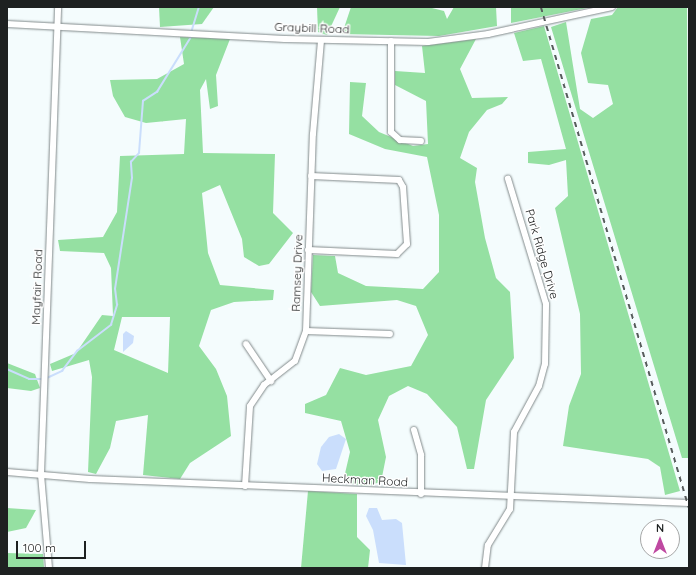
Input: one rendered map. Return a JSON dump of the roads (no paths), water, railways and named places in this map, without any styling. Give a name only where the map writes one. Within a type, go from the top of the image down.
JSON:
[{"type":"street","name":"Mayfair Road","points":[[49,568],[41,474],[58,7]]},
{"type":"street","name":"Graybill Road","points":[[7,24],[322,40],[428,42],[488,34],[612,7]]},
{"type":"street","name":"Ramsey Drive","points":[[245,486],[248,413],[258,392],[295,361],[306,331],[311,176],[322,40]]},
{"type":"street","points":[[391,41],[391,132],[400,140],[420,141]]},
{"type":"street","points":[[308,250],[397,254],[407,248],[403,186],[392,179],[311,176]]},
{"type":"street","name":"Park Ridge Drive","points":[[485,568],[488,546],[505,522],[512,497],[514,432],[542,378],[547,312],[508,179]]},
{"type":"street","points":[[306,331],[390,334]]},
{"type":"street","points":[[246,344],[271,381]]},
{"type":"street","points":[[414,430],[421,454],[420,494]]},
{"type":"street","name":"Heckman Road","points":[[7,472],[245,486],[420,494],[689,503]]},
{"type":"water","points":[[126,331],[134,336],[133,343],[123,352],[123,334]]},
{"type":"water","points":[[339,434],[346,439],[336,469],[322,471],[317,464],[321,447],[329,437]]},
{"type":"water","points":[[369,508],[377,508],[382,520],[396,519],[402,523],[406,565],[379,563],[373,530],[366,516]]},
{"type":"waterway","points":[[191,33],[199,7]]},
{"type":"waterway","points":[[47,378],[62,371],[77,351],[111,325],[117,305],[115,289],[132,178],[131,162],[139,153],[143,101],[157,92],[191,37]]},
{"type":"waterway","points":[[7,369],[29,379],[43,379]]},
{"type":"railway","points":[[541,7],[689,508]]}]
